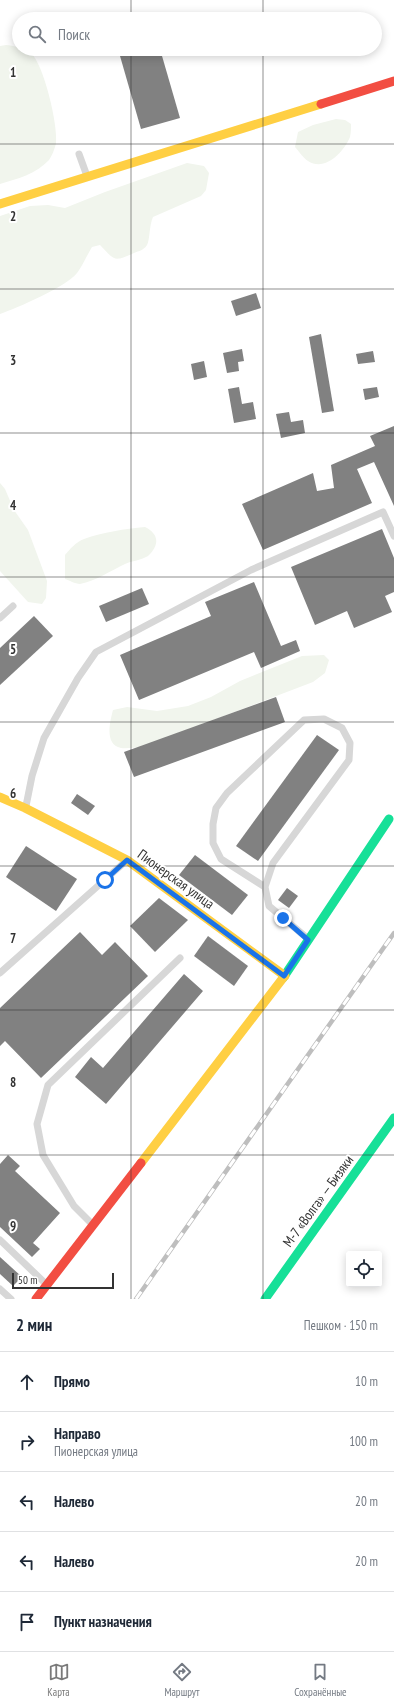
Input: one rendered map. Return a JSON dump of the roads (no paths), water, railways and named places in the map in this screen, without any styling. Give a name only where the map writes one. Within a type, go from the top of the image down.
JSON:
[{"type":"street","points":[[0,204],[219,138],[394,81]]},
{"type":"street","name":"Пионерская улица","points":[[0,797],[25,808],[127,860],[284,976]]},
{"type":"street","points":[[36,1299],[284,976],[389,819]]},
{"type":"street","name":"М-7 «Волга» — Бизяки","points":[[265,1299],[394,1118]]},
{"type":"lane","points":[[79,154],[88,177]]},
{"type":"lane","points":[[25,808],[32,776],[44,738],[78,678],[96,652],[251,570],[383,512],[394,536]]},
{"type":"lane","points":[[0,618],[13,606]]},
{"type":"lane","points":[[265,887],[221,859],[212,843],[212,824],[216,808],[227,792],[304,720],[324,719],[342,728],[350,743],[349,760],[273,863],[265,887],[269,906],[308,940]]},
{"type":"lane","points":[[389,819],[394,810]]},
{"type":"lane","points":[[0,973],[127,860]]},
{"type":"lane","points":[[92,1225],[74,1206],[43,1155],[37,1124],[48,1085],[180,958]]},
{"type":"lane","points":[[0,1240],[47,1284]]},
{"type":"lane","points":[[0,1289],[11,1299]]},
{"type":"railway","points":[[136,1299],[394,933]]}]
